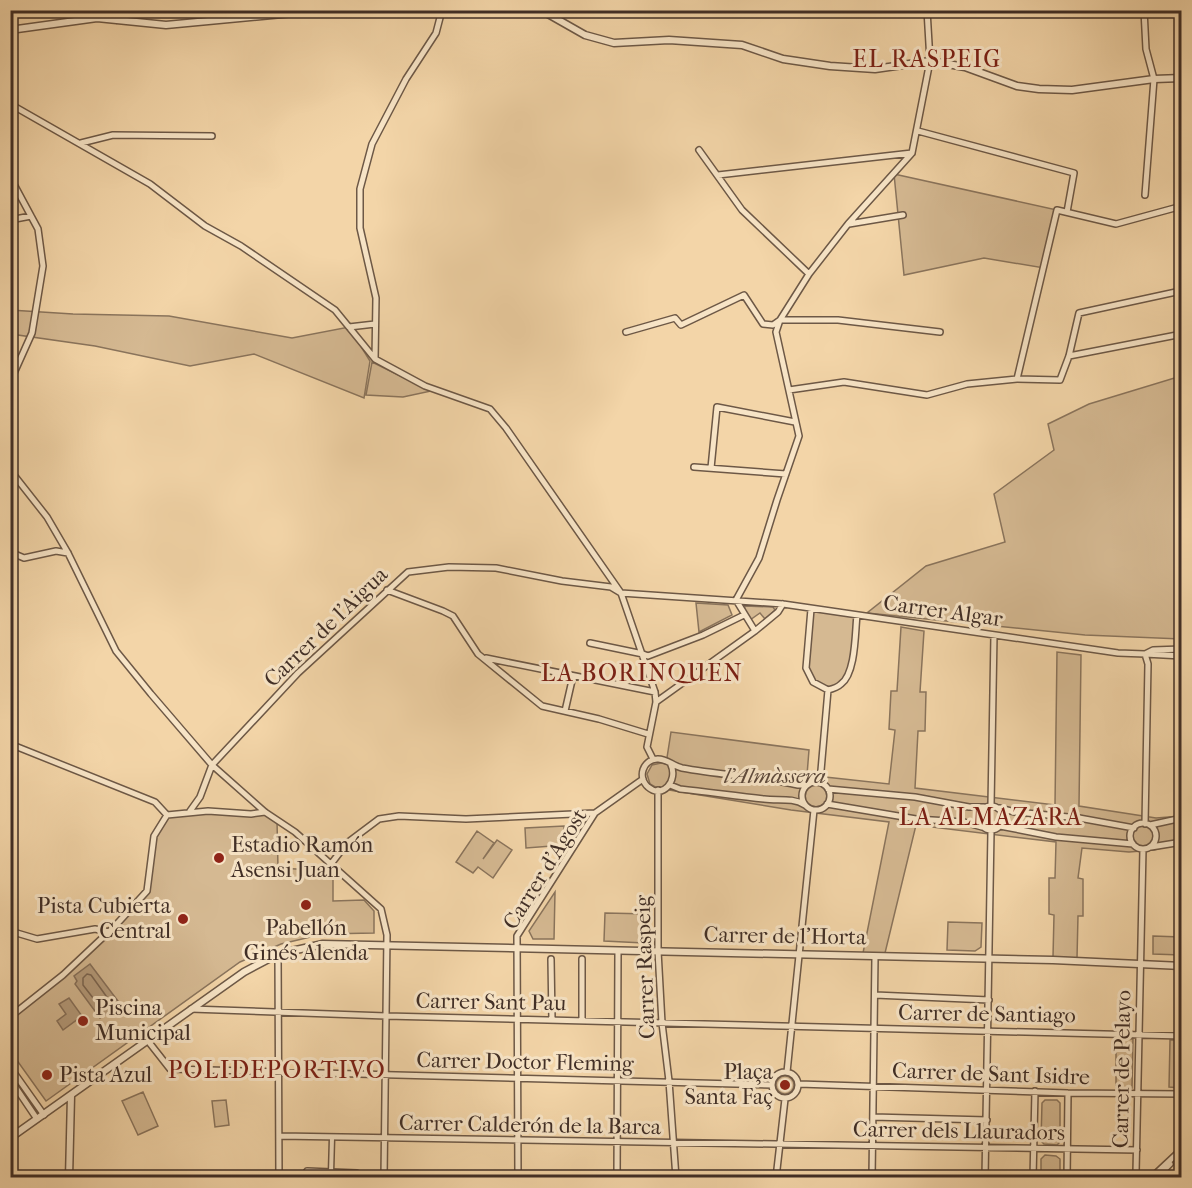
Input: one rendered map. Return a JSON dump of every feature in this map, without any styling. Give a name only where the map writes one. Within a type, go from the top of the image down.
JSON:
[{"type":"street","points":[[117,20],[132,10]]},
{"type":"street","points":[[10,30],[96,18],[166,25],[325,10]]},
{"type":"street","points":[[375,359],[376,298],[360,228],[360,189],[372,144],[406,78],[436,33],[442,10]]},
{"type":"street","points":[[540,10],[585,35],[615,43],[669,40],[742,45],[783,59],[875,69],[930,61],[965,67],[1017,86],[1040,89],[1072,90],[1154,79],[1182,78]]},
{"type":"street","points":[[755,631],[736,600],[759,558],[799,436],[776,332],[780,320],[809,274],[848,224],[912,153],[930,61],[927,10]]},
{"type":"street","points":[[1144,10],[1146,49],[1154,79],[1145,195]]},
{"type":"street","points":[[10,104],[150,183],[205,226],[242,246],[335,310],[375,359],[425,386],[490,410],[506,428],[621,593],[655,692],[656,702],[647,747],[653,759]]},
{"type":"street","points":[[918,131],[1074,173],[1067,212]]},
{"type":"street","points":[[81,143],[113,135],[212,136]]},
{"type":"street","points":[[699,150],[742,210],[809,274]]},
{"type":"street","points":[[718,176],[912,153]]},
{"type":"street","points":[[10,177],[38,229],[43,266],[32,333],[10,382]]},
{"type":"street","points":[[1017,379],[1057,210],[1116,224],[1182,206]]},
{"type":"street","points":[[848,224],[903,215]]},
{"type":"street","points":[[10,220],[31,216]]},
{"type":"street","points":[[789,390],[844,382],[927,395],[967,384],[1017,379],[1060,380],[1070,356],[1079,313],[1182,289]]},
{"type":"street","points":[[626,332],[675,318],[681,325],[744,295],[764,324],[773,324],[780,320],[838,320],[940,332]]},
{"type":"street","points":[[349,327],[375,324]]},
{"type":"street","points":[[1070,356],[1182,334]]},
{"type":"street","points":[[711,468],[717,406],[795,422]]},
{"type":"street","points":[[694,467],[786,474]]},
{"type":"street","points":[[10,470],[47,517],[68,553],[116,651],[212,765],[265,812],[295,832],[381,909],[386,923],[387,945],[384,1178]]},
{"type":"street","points":[[10,552],[24,558],[56,551],[68,553]]},
{"type":"street","name":"Carrer de l'Aigua","points":[[212,765],[298,673],[408,572],[473,566],[611,587],[621,593],[736,600]]},
{"type":"street","points":[[387,590],[453,616],[478,654],[542,706],[648,734]]},
{"type":"street","name":"Carrer Algar","points":[[736,600],[783,604],[1118,653],[1182,656]]},
{"type":"street","points":[[656,702],[755,631],[778,612],[783,604]]},
{"type":"street","points":[[811,609],[806,668],[813,682],[828,690],[841,685],[848,677],[853,657],[856,615]]},
{"type":"street","points":[[590,643],[648,656],[704,635],[744,615]]},
{"type":"street","points":[[991,805],[994,635]]},
{"type":"street","name":"Carrer Algar","points":[[1146,654],[1153,650],[1182,649]]},
{"type":"street","points":[[1146,654],[1148,664],[1147,825],[1156,836],[1151,847]]},
{"type":"street","points":[[485,658],[655,692]]},
{"type":"street","points":[[566,711],[573,676]]},
{"type":"street","points":[[820,782],[828,690]]},
{"type":"street","points":[[10,744],[155,802],[167,815]]},
{"type":"street","points":[[653,759],[666,760],[671,765],[674,779],[670,785],[658,790],[648,787],[643,779],[644,766],[653,759]]},
{"type":"street","points":[[190,811],[200,797],[212,765]]},
{"type":"street","points":[[671,765],[798,785],[820,782]]},
{"type":"street","name":"Carrer d'Agost","points":[[518,1178],[517,936],[596,813],[643,779]]},
{"type":"street","points":[[670,785],[680,789],[767,800],[798,801],[814,810],[820,810],[827,804],[830,795],[828,789],[820,782]]},
{"type":"street","points":[[805,805],[802,797],[803,790],[808,784]]},
{"type":"street","points":[[828,789],[915,797],[969,807],[991,805],[1015,812],[1079,818],[1134,828],[1182,818]]},
{"type":"street","name":"Carrer Raspeig","points":[[658,790],[658,951],[676,1178]]},
{"type":"street","points":[[827,804],[890,816],[952,823],[964,822],[991,831]]},
{"type":"street","points":[[982,827],[978,819],[984,807]]},
{"type":"street","points":[[999,808],[1003,814],[1000,826]]},
{"type":"street","points":[[787,1072],[814,810]]},
{"type":"street","points":[[10,1017],[63,975],[109,932],[147,891],[154,836],[167,815],[190,811],[250,814],[265,812]]},
{"type":"street","points":[[331,864],[347,843],[379,819],[399,816],[466,819],[596,813]]},
{"type":"street","points":[[991,831],[1000,826],[1056,837],[1133,844],[1143,849],[1182,842]]},
{"type":"street","points":[[1133,844],[1131,836],[1134,828]]},
{"type":"street","points":[[986,1178],[991,831]]},
{"type":"street","name":"Carrer de Pelayo","points":[[1138,1175],[1143,849]]},
{"type":"street","points":[[10,931],[37,939],[95,928],[109,932]]},
{"type":"street","name":"Carrer de l'Horta","points":[[10,1138],[244,972],[278,954],[323,944],[799,954],[1182,966]]},
{"type":"street","points":[[617,1178],[618,951]]},
{"type":"street","points":[[278,954],[279,1178]]},
{"type":"street","points":[[872,1178],[875,957]]},
{"type":"street","points":[[551,959],[552,1020]]},
{"type":"street","points":[[582,959],[582,1021]]},
{"type":"street","points":[[875,995],[989,1000]]},
{"type":"street","name":"Carrer Sant Pau","points":[[192,1009],[791,1027]]},
{"type":"street","name":"Carrer de Santiago","points":[[791,1027],[1182,1036]]},
{"type":"street","name":"Carrer Doctor Fleming","points":[[148,1041],[170,1069],[772,1085]]},
{"type":"street","points":[[10,1067],[44,1115]]},
{"type":"street","points":[[787,1072],[795,1076],[799,1084],[795,1095],[785,1099],[774,1093],[772,1085],[779,1074],[787,1072]]},
{"type":"street","points":[[10,1079],[37,1119]]},
{"type":"street","name":"Carrer de Sant Isidre","points":[[799,1084],[1068,1093],[1182,1094]]},
{"type":"street","points":[[1033,1178],[1035,1091]]},
{"type":"street","points":[[1067,1178],[1068,1093]]},
{"type":"street","points":[[69,1178],[71,1096]]},
{"type":"street","points":[[776,1178],[785,1099]]},
{"type":"street","points":[[873,1117],[987,1120]]},
{"type":"street","name":"Carrer Calderón de la Barca","points":[[279,1136],[779,1144]]},
{"type":"street","points":[[331,1173],[332,1138]]},
{"type":"street","name":"Carrer dels Llauradors","points":[[779,1144],[1137,1150]]},
{"type":"street","points":[[1151,1178],[1182,1150]]},
{"type":"street","points":[[1156,1178],[1182,1150]]},
{"type":"street","points":[[303,1178],[307,1172],[357,1173],[359,1178]]},
{"type":"green space","points":[[894,174],[1057,210],[1044,268],[984,258],[904,275]]},
{"type":"green space","points":[[10,310],[169,316],[292,338],[349,327],[370,361],[364,398],[254,354],[190,366],[95,346],[11,334]]},
{"type":"green space","points":[[372,362],[431,391],[403,397],[366,395]]},
{"type":"green space","points":[[1181,376],[1181,639],[1085,635],[867,613],[926,566],[1005,542],[994,494],[1054,450],[1048,424],[1089,404]]},
{"type":"green space","points":[[696,603],[728,605],[732,615],[699,632]]},
{"type":"green space","points":[[745,606],[773,607],[775,610],[765,619],[760,613],[750,620],[744,610]]},
{"type":"green space","points":[[811,609],[857,615],[848,677],[828,690],[819,687],[806,668]]},
{"type":"green space","name":"l'Almàssera","points":[[901,627],[924,631],[920,692],[926,692],[925,731],[918,731],[915,788],[1055,805],[1057,652],[1081,655],[1079,806],[1156,818],[1181,816],[1181,843],[1154,850],[1129,852],[1082,848],[1078,878],[1083,879],[1083,916],[1078,916],[1077,958],[1053,957],[1054,915],[1049,914],[1049,878],[1055,878],[1056,842],[916,825],[885,953],[863,953],[889,822],[791,810],[657,788],[650,784],[647,774],[652,765],[666,764],[671,732],[809,750],[807,775],[889,784],[895,730],[889,729],[891,691],[897,691]]},
{"type":"green space","points":[[190,811],[265,812],[277,820],[278,868],[333,871],[333,901],[364,900],[374,911],[374,933],[323,934],[281,944],[240,962],[46,1101],[11,1052],[10,1017],[63,975],[146,891],[154,836],[167,815]]},
{"type":"green space","points":[[564,826],[565,845],[526,848],[525,828]]},
{"type":"green space","points":[[477,831],[494,843],[483,859],[497,840],[512,850],[493,878],[478,867],[473,873],[456,862]]},
{"type":"green space","points":[[555,892],[554,939],[533,939],[529,931]]},
{"type":"green space","points":[[605,913],[650,914],[650,937],[644,943],[604,941]]},
{"type":"green space","points":[[948,922],[982,923],[981,947],[975,951],[947,950]]},
{"type":"green space","points":[[1153,936],[1181,937],[1181,955],[1153,954]]},
{"type":"green space","points":[[1116,1039],[1133,1039],[1132,1088],[1116,1087]]},
{"type":"green space","points":[[1170,1040],[1181,1040],[1181,1088],[1169,1087]]},
{"type":"green space","points":[[785,1076],[793,1081],[794,1085],[789,1093],[785,1094],[777,1089],[776,1085],[781,1077]]},
{"type":"green space","points":[[143,1092],[158,1126],[138,1135],[122,1101]]},
{"type":"green space","points":[[226,1100],[229,1125],[215,1127],[212,1101]]},
{"type":"green space","points":[[1045,1100],[1057,1100],[1060,1103],[1060,1142],[1057,1145],[1044,1144],[1041,1141],[1042,1103]]},
{"type":"green space","points":[[1045,1155],[1056,1156],[1060,1159],[1060,1177],[1041,1177],[1041,1159]]},
{"type":"water","points":[[90,964],[121,1005],[100,1018],[75,984],[77,981],[74,976]]},
{"type":"water","points":[[69,998],[82,1016],[63,1030],[57,1021],[66,1014],[59,1004]]},
{"type":"place","name":"Estadio Ramón Asensi Juan","points":[[219,858]]},
{"type":"place","name":"Pabellón Ginés Alenda","points":[[306,905]]},
{"type":"place","name":"Pista Cubierta Central","points":[[183,919]]},
{"type":"place","name":"Piscina Municipal","points":[[83,1021]]},
{"type":"place","name":"Pista Azul","points":[[47,1075]]},
{"type":"place","name":"Plaça Santa Faç","points":[[785,1085]]},
{"type":"district","name":"EL RASPEIG","points":[[927,59]]},
{"type":"district","name":"LA BORINQUEN","points":[[642,673]]},
{"type":"district","name":"LA ALMAZARA","points":[[991,817]]},
{"type":"district","name":"POLIDEPORTIVO","points":[[277,1070]]}]
